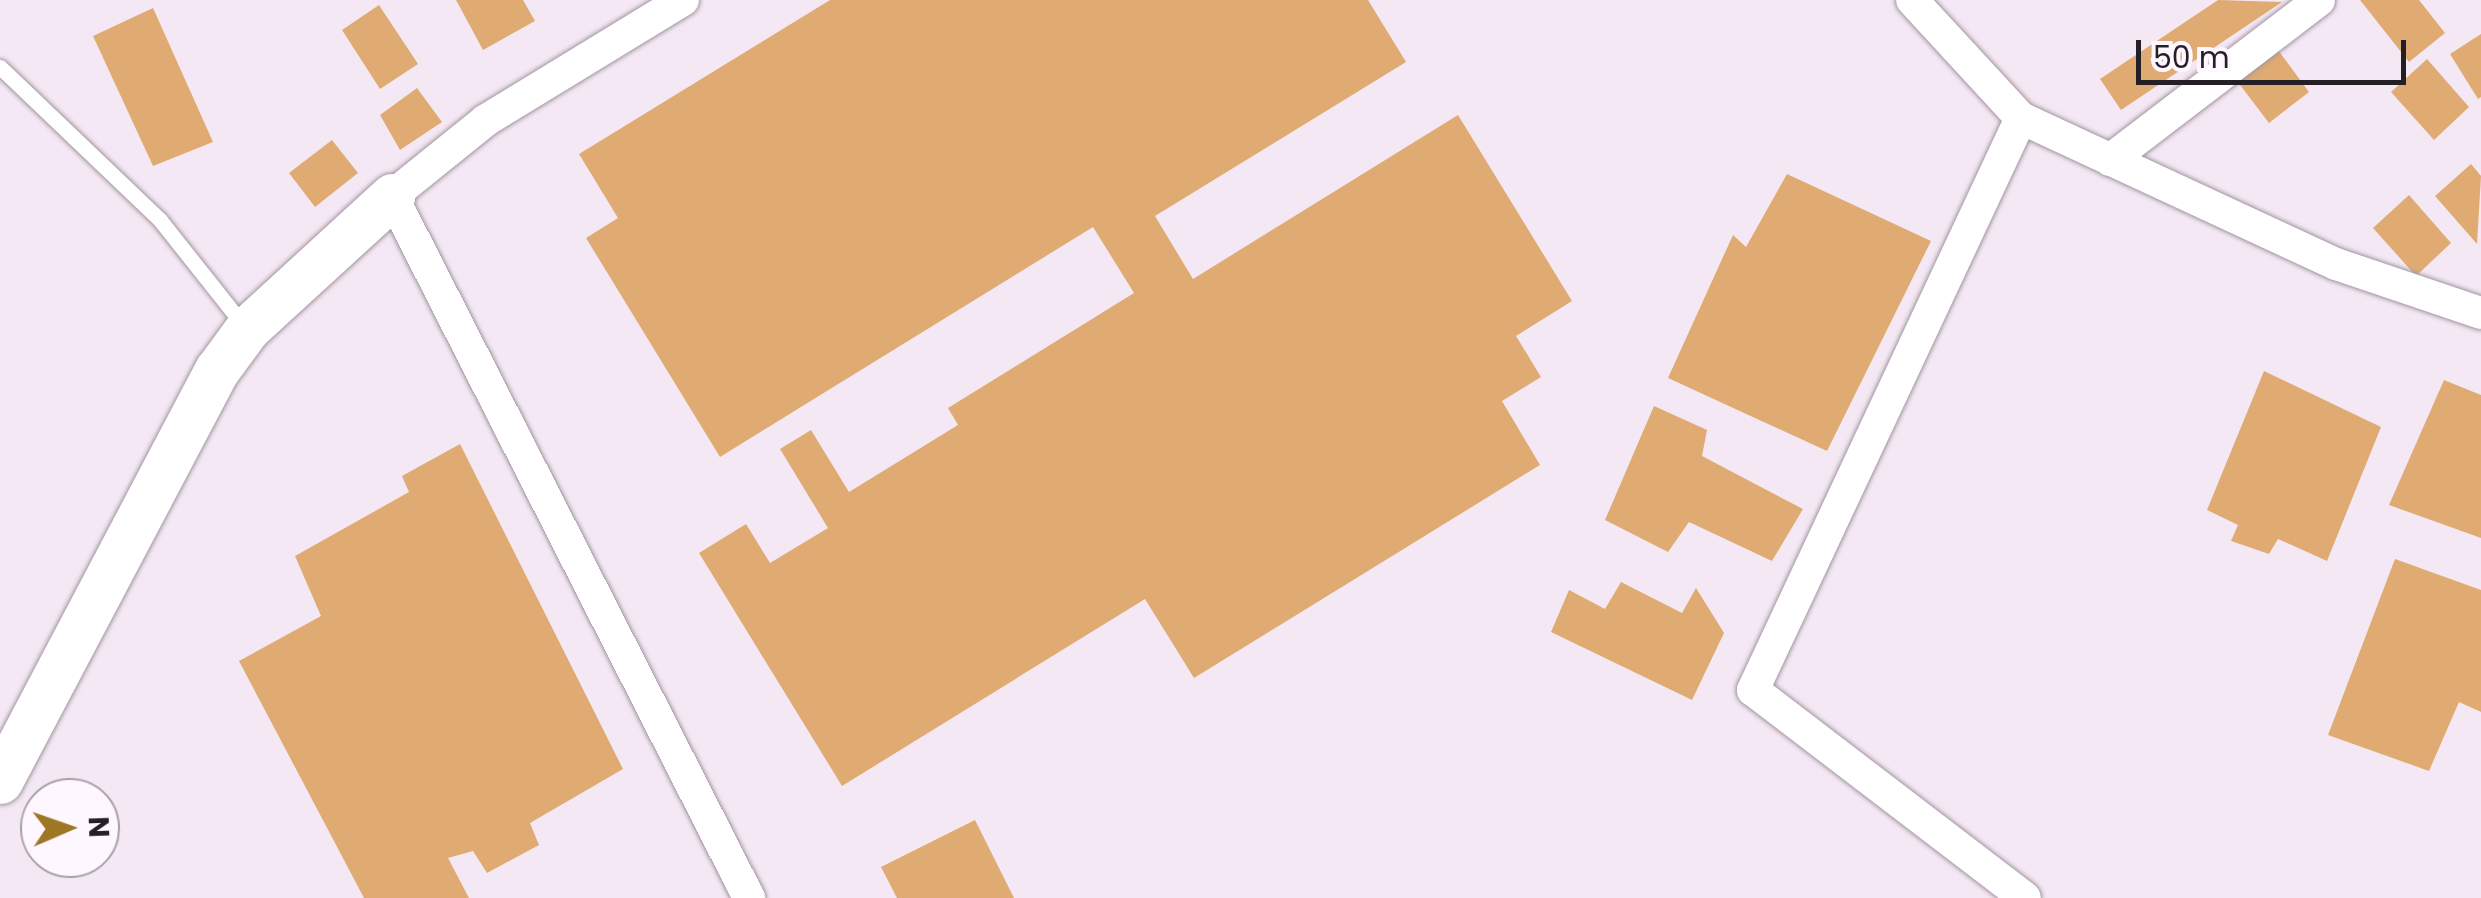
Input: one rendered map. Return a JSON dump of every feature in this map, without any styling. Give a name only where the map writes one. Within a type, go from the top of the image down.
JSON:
[{"type":"street","points":[[0,780],[170,447],[247,329],[392,196],[485,122],[683,0]]},
{"type":"street","points":[[1912,0],[2021,118],[2336,264],[2481,313]]},
{"type":"street","points":[[2110,160],[2318,0]]},
{"type":"street","points":[[2021,118],[1753,690],[2025,898]]},
{"type":"street","points":[[392,196],[749,898]]},
{"type":"lane","points":[[0,67],[160,220],[247,329]]},
{"type":"building","points":[[456,0],[523,0],[535,21],[483,50]]},
{"type":"building","points":[[830,0],[1368,0],[1406,62],[1155,216],[1193,279],[1458,115],[1572,301],[1516,336],[1541,377],[1502,401],[1540,465],[1194,678],[1145,599],[842,786],[699,553],[746,524],[770,563],[828,528],[780,449],[811,430],[849,492],[958,425],[948,408],[1134,293],[1093,227],[720,457],[586,238],[618,218],[579,154]]},
{"type":"building","points":[[2218,0],[2282,2],[2121,110],[2100,79]]},
{"type":"building","points":[[2360,0],[2419,0],[2445,33],[2409,62]]},
{"type":"building","points":[[379,5],[418,64],[380,89],[342,30]]},
{"type":"building","points":[[153,8],[213,142],[153,166],[93,36]]},
{"type":"building","points":[[2481,34],[2481,97],[2478,99],[2450,54]]},
{"type":"building","points":[[2278,50],[2309,92],[2269,123],[2237,81]]},
{"type":"building","points":[[2427,59],[2469,107],[2434,140],[2391,92]]},
{"type":"building","points":[[417,88],[442,122],[400,150],[380,115]]},
{"type":"building","points":[[332,140],[358,173],[315,207],[289,173]]},
{"type":"building","points":[[2471,164],[2481,176],[2477,244],[2435,196]]},
{"type":"building","points":[[1787,174],[1931,241],[1827,451],[1668,378],[1733,235],[1746,247]]},
{"type":"building","points":[[2409,195],[2451,243],[2416,276],[2373,228]]},
{"type":"building","points":[[2264,371],[2381,427],[2327,561],[2278,539],[2269,554],[2231,541],[2238,525],[2207,510]]},
{"type":"building","points":[[2444,380],[2481,395],[2481,538],[2389,505]]},
{"type":"building","points":[[1654,406],[1707,430],[1702,456],[1803,509],[1772,561],[1689,522],[1668,552],[1605,520]]},
{"type":"building","points":[[460,444],[623,769],[530,823],[539,845],[487,873],[473,851],[448,858],[469,898],[364,898],[239,661],[321,616],[295,556],[409,492],[402,476]]},
{"type":"building","points":[[2395,559],[2481,590],[2481,712],[2459,702],[2429,771],[2328,735]]},
{"type":"building","points":[[1621,582],[1682,613],[1696,588],[1724,633],[1692,700],[1551,632],[1569,590],[1605,609]]},
{"type":"building","points":[[975,820],[1014,898],[897,898],[881,867]]}]
